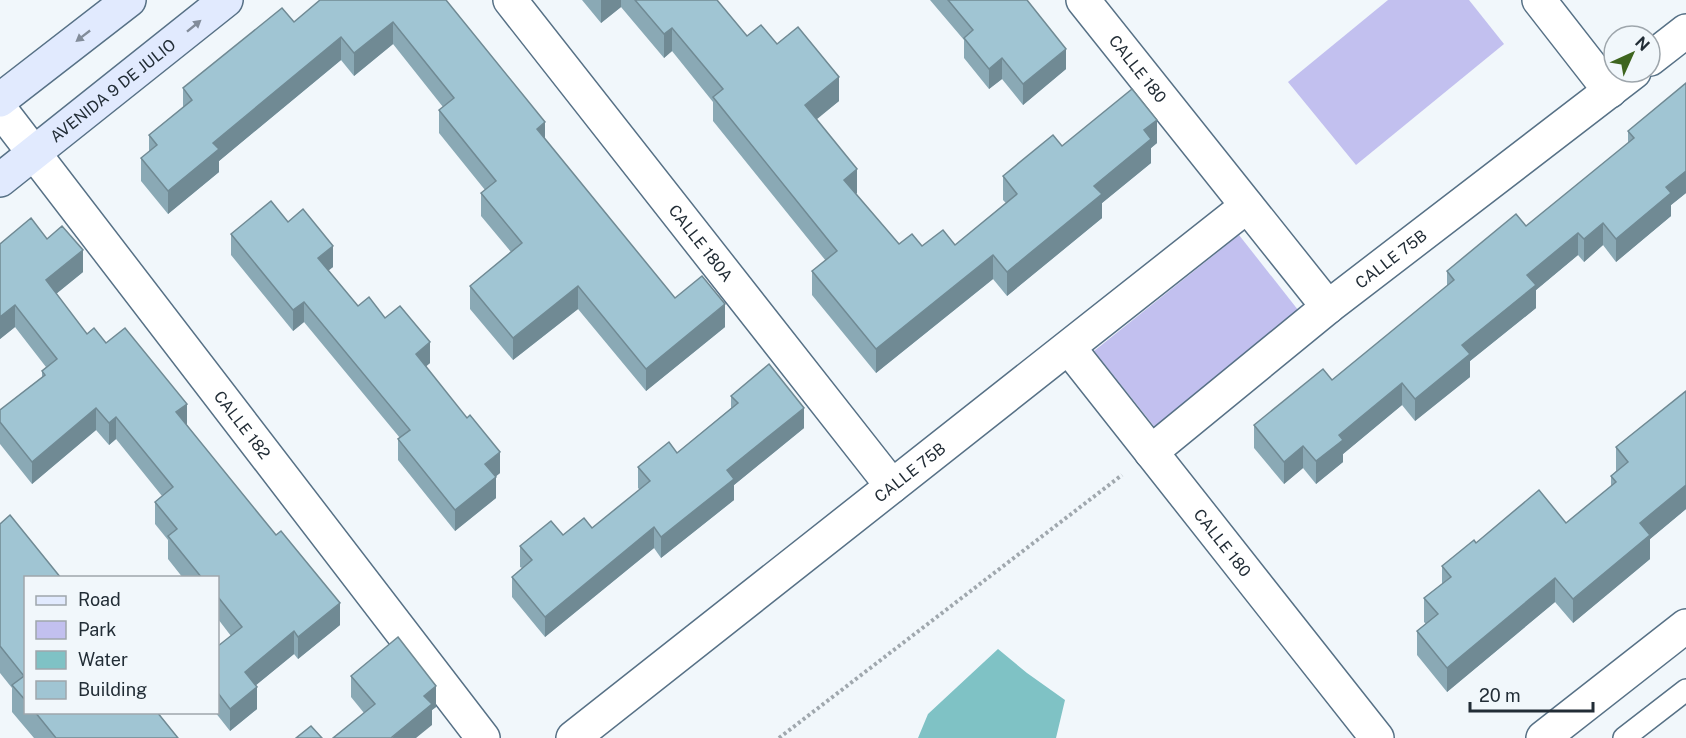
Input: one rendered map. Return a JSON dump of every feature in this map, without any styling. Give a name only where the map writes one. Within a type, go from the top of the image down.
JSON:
[{"type":"main road","points":[[0,100],[129,0]]},
{"type":"main road","name":"AVENIDA 9 DE JULIO","points":[[0,180],[226,0]]},
{"type":"street","name":"CALLE 180A","points":[[510,0],[892,486]]},
{"type":"street","name":"CALLE 180","points":[[1083,0],[1328,307]]},
{"type":"street","points":[[1539,0],[1602,61]]},
{"type":"street","points":[[1662,50],[1686,31]]},
{"type":"street","name":"CALLE 75B","points":[[1151,452],[1328,307],[1618,84]]},
{"type":"street","name":"CALLE 182","points":[[0,110],[483,738]]},
{"type":"street","name":"CALLE 75B","points":[[573,738],[1247,206]]},
{"type":"street","name":"CALLE 180","points":[[1069,348],[1377,738]]},
{"type":"street","points":[[1543,738],[1686,626]]},
{"type":"lane","points":[[1624,738],[1686,690]]},
{"type":"path","points":[[779,738],[1151,452]]},
{"type":"green space","points":[[1388,0],[1469,0],[1504,44],[1356,165],[1288,82]]},
{"type":"green space","points":[[1239,235],[1302,315],[1157,430],[1094,351]]},
{"type":"water","points":[[998,649],[1065,700],[1056,738],[918,738],[928,714]]},
{"type":"building","points":[[320,0],[446,0],[545,122],[537,129],[675,298],[702,276],[725,304],[646,369],[578,286],[513,338],[470,286],[522,243],[481,193],[496,181],[439,110],[454,98],[393,22],[354,53],[341,37],[213,143],[219,149],[168,191],[141,158],[157,145],[149,135],[192,100],[183,88],[282,8],[294,22]]},
{"type":"building","points":[[635,0],[717,0],[747,36],[761,25],[777,44],[798,27],[839,77],[805,105],[857,169],[844,180],[899,244],[912,234],[922,246],[943,230],[955,245],[1017,194],[1003,176],[1053,135],[1062,146],[1132,89],[1157,120],[1144,130],[1151,139],[1094,186],[1102,194],[1007,272],[993,255],[876,349],[812,271],[837,251],[713,97],[723,89],[672,28],[664,34]]},
{"type":"building","points":[[948,0],[1027,0],[1066,49],[1023,84],[1002,58],[989,69],[964,38],[973,30]]},
{"type":"building","points":[[1686,83],[1686,171],[1666,187],[1671,193],[1616,239],[1603,223],[1584,239],[1578,233],[1527,275],[1536,285],[1462,345],[1470,354],[1415,399],[1402,383],[1339,435],[1343,440],[1316,461],[1303,446],[1284,462],[1254,425],[1323,369],[1332,380],[1454,280],[1447,271],[1516,214],[1526,226],[1634,138],[1628,131]]},
{"type":"building","points":[[271,201],[288,222],[303,209],[333,246],[318,258],[358,306],[369,297],[385,318],[400,306],[430,342],[416,354],[467,418],[470,415],[500,452],[485,464],[496,477],[455,510],[398,439],[410,430],[304,302],[293,310],[231,234]]},
{"type":"building","points":[[31,218],[47,239],[62,226],[83,250],[46,280],[87,334],[94,328],[106,343],[125,328],[187,404],[176,412],[276,535],[281,531],[340,603],[298,637],[294,631],[245,672],[257,687],[230,709],[219,694],[219,645],[242,627],[219,598],[219,576],[200,576],[168,536],[177,529],[155,502],[173,487],[116,417],[109,423],[96,408],[32,462],[0,422],[0,410],[45,375],[42,371],[57,359],[15,305],[0,317],[0,244]]},
{"type":"building","points":[[769,364],[804,408],[727,470],[734,479],[661,537],[654,527],[545,617],[512,577],[532,560],[520,546],[551,521],[563,535],[584,518],[592,528],[650,481],[638,467],[669,442],[677,453],[738,403],[731,396]]},
{"type":"building","points":[[1686,391],[1686,485],[1640,523],[1650,535],[1573,599],[1555,578],[1447,668],[1417,631],[1438,614],[1424,598],[1451,577],[1442,566],[1474,540],[1476,543],[1539,490],[1566,523],[1616,482],[1611,476],[1628,462],[1616,447]]},
{"type":"building","points":[[10,515],[59,576],[24,576],[24,676],[0,646],[0,524]]},
{"type":"building","points":[[398,637],[436,686],[424,696],[432,704],[392,738],[333,738],[375,704],[351,676]]},
{"type":"building","points":[[24,676],[24,699],[12,685]]},
{"type":"building","points":[[37,714],[159,714],[178,738],[56,738]]},
{"type":"building","points":[[311,726],[322,738],[296,738]]}]
